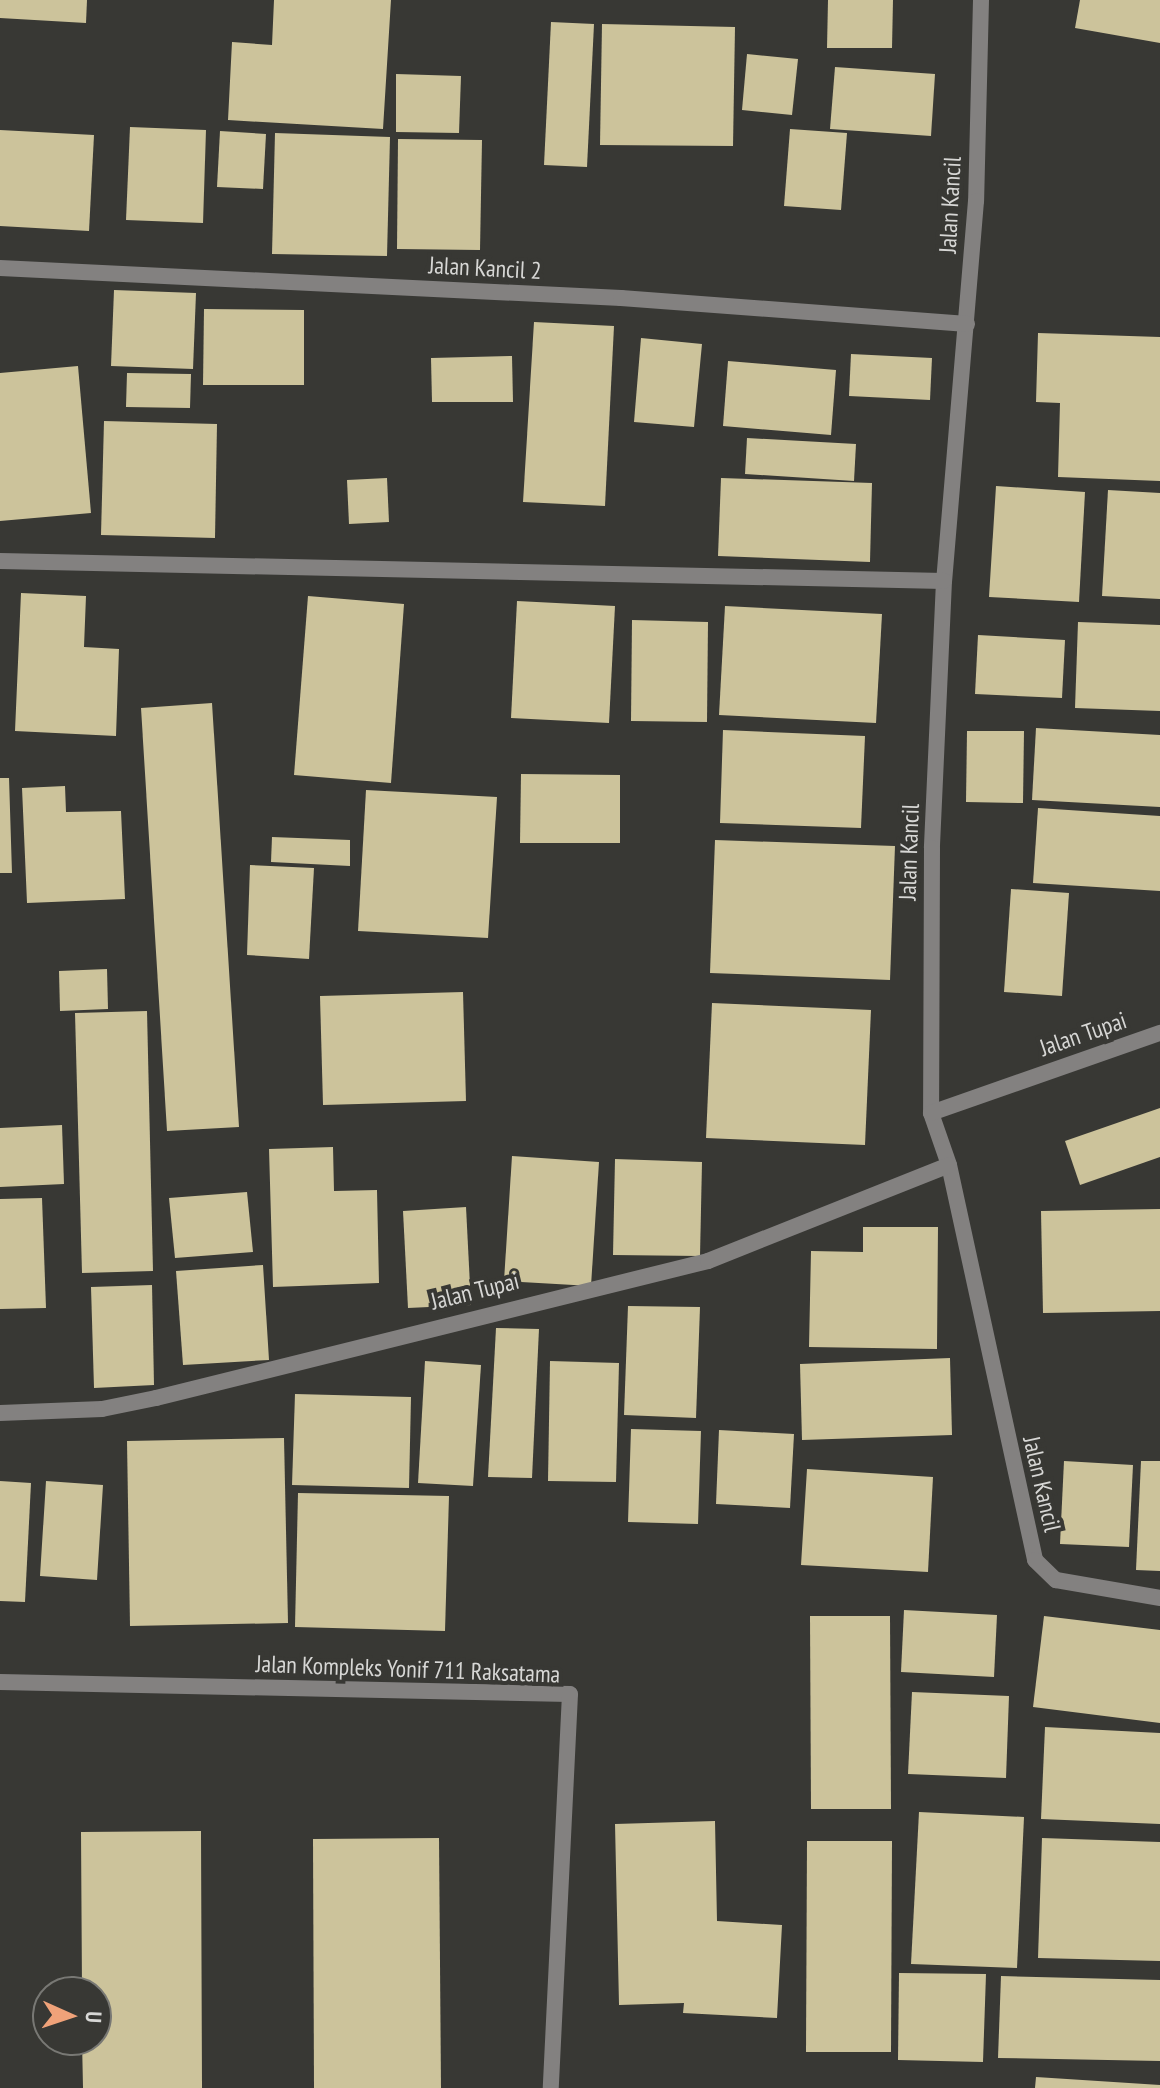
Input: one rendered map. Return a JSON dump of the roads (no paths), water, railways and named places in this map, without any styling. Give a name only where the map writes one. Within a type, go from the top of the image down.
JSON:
[{"type":"street","name":"Jalan Kancil","points":[[981,0],[967,324],[944,581],[932,878],[931,1113],[949,1165],[1035,1560],[1056,1580],[1160,1598]]},
{"type":"street","name":"Jalan Kancil 2","points":[[0,268],[621,298],[967,324]]},
{"type":"street","points":[[0,561],[944,581]]},
{"type":"street","name":"Jalan Tupai","points":[[931,1113],[1160,1033]]},
{"type":"street","name":"Jalan Tupai","points":[[0,1413],[102,1409],[156,1398],[708,1261],[949,1165]]},
{"type":"street","name":"Jalan Kompleks Yonif 711 Raksatama","points":[[0,1682],[570,1694],[551,2088]]}]
